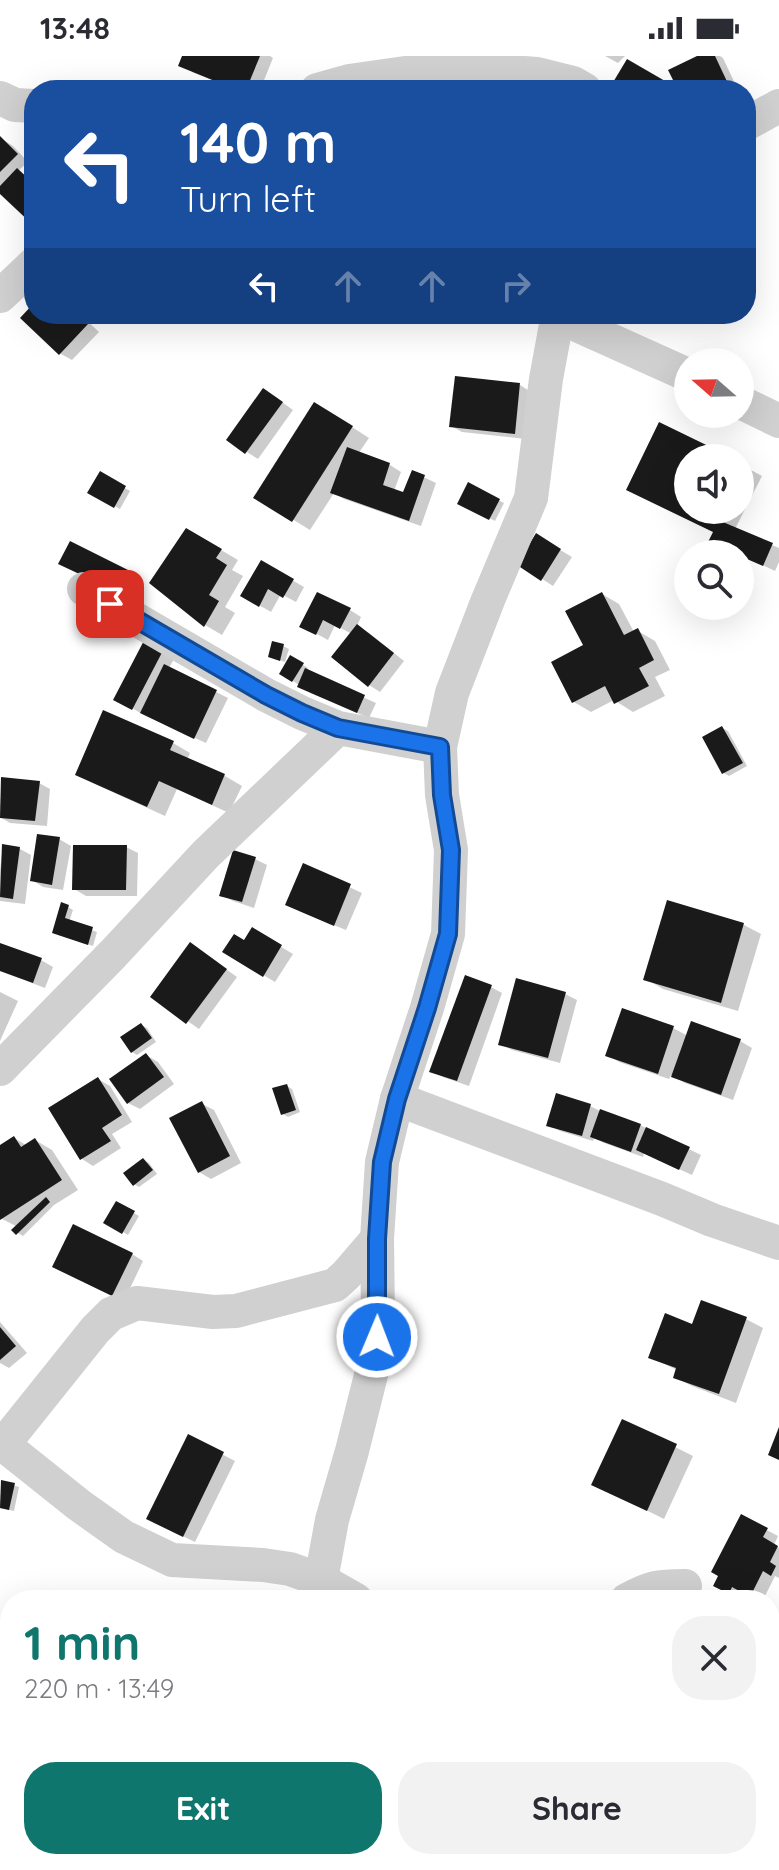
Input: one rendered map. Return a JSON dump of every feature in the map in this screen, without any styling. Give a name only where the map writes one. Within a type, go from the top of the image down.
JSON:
[{"type":"street","points":[[356,80],[448,67],[537,74],[561,80]]},
{"type":"street","points":[[0,98],[24,105]]},
{"type":"street","points":[[756,119],[779,106]]},
{"type":"street","points":[[377,1239],[335,1285],[236,1311],[213,1312],[137,1303],[111,1314],[2,1444],[124,1537],[172,1560],[290,1569],[321,1590],[332,1520],[376,1355],[377,1239],[382,1162],[397,1099],[448,934],[451,850],[442,795],[440,747],[452,693],[531,498],[555,324]]},
{"type":"street","points":[[577,324],[674,369]]},
{"type":"street","points":[[754,409],[779,421]]},
{"type":"street","points":[[84,589],[302,713],[338,728],[440,747]]},
{"type":"street","points":[[0,1069],[206,854],[338,728]]},
{"type":"street","points":[[397,1099],[779,1243]]},
{"type":"street","points":[[646,1590],[657,1586],[685,1586]]},
{"type":"building","points":[[182,56],[260,56],[250,80],[212,80],[178,66]]},
{"type":"building","points":[[697,56],[715,56],[726,80],[673,80],[668,70]]},
{"type":"building","points":[[627,59],[663,80],[614,80]]},
{"type":"building","points":[[0,136],[18,154],[0,172]]},
{"type":"building","points":[[17,168],[24,175],[24,217],[0,194],[0,186]]},
{"type":"building","points":[[26,324],[88,324],[59,355]]},
{"type":"building","points":[[455,376],[520,383],[515,434],[449,427]]},
{"type":"building","points":[[263,388],[283,402],[245,454],[226,440]]},
{"type":"building","points":[[314,402],[353,426],[292,522],[253,498]]},
{"type":"building","points":[[659,422],[704,444],[674,444],[674,513],[626,490]]},
{"type":"building","points":[[347,447],[390,463],[383,485],[403,492],[412,470],[425,475],[409,521],[330,493]]},
{"type":"building","points":[[100,471],[126,486],[114,508],[87,493]]},
{"type":"building","points":[[468,482],[500,499],[489,520],[457,504]]},
{"type":"building","points":[[696,524],[728,524],[773,543],[763,566],[754,562],[754,540],[709,540],[713,532]]},
{"type":"building","points":[[186,528],[222,549],[216,558],[227,565],[209,595],[219,601],[204,627],[149,583]]},
{"type":"building","points":[[536,533],[561,549],[541,581],[517,565]]},
{"type":"building","points":[[70,541],[132,572],[122,594],[58,564]]},
{"type":"building","points":[[261,560],[294,579],[283,598],[268,589],[259,607],[240,596]]},
{"type":"building","points":[[317,592],[351,608],[340,629],[323,620],[316,635],[299,627]]},
{"type":"building","points":[[602,592],[624,635],[638,628],[654,660],[639,668],[649,686],[614,704],[605,686],[572,703],[551,662],[583,645],[565,611]]},
{"type":"building","points":[[357,624],[394,653],[368,687],[331,657]]},
{"type":"building","points":[[149,631],[168,641],[132,710],[113,700]]},
{"type":"building","points":[[272,641],[284,644],[280,661],[268,657]]},
{"type":"building","points":[[290,655],[304,663],[292,682],[279,674]]},
{"type":"building","points":[[164,664],[217,690],[194,739],[140,713]]},
{"type":"building","points":[[305,668],[365,695],[357,713],[297,687]]},
{"type":"building","points":[[103,710],[174,741],[170,750],[225,774],[212,805],[159,781],[147,807],[75,775]]},
{"type":"building","points":[[722,726],[743,763],[722,774],[702,737]]},
{"type":"building","points":[[1,777],[40,781],[35,821],[0,818]]},
{"type":"building","points":[[37,834],[60,837],[52,885],[30,881]]},
{"type":"building","points":[[2,844],[20,847],[13,899],[0,897]]},
{"type":"building","points":[[73,845],[127,845],[126,890],[72,890]]},
{"type":"building","points":[[233,850],[256,857],[242,902],[219,896]]},
{"type":"building","points":[[303,863],[351,884],[334,926],[285,905]]},
{"type":"building","points":[[667,900],[744,923],[721,1003],[643,980]]},
{"type":"building","points":[[61,902],[69,905],[65,918],[93,927],[88,945],[52,933]]},
{"type":"building","points":[[252,927],[282,945],[263,977],[222,952],[234,934],[244,940]]},
{"type":"building","points":[[190,942],[227,969],[186,1024],[150,997]]},
{"type":"building","points":[[0,943],[42,958],[33,983],[0,971]]},
{"type":"building","points":[[465,975],[492,985],[457,1081],[429,1072]]},
{"type":"building","points":[[516,978],[566,992],[548,1058],[498,1045]]},
{"type":"building","points":[[622,1008],[674,1026],[658,1074],[605,1056]]},
{"type":"building","points":[[691,1021],[741,1039],[721,1095],[671,1077]]},
{"type":"building","points":[[141,1023],[152,1038],[131,1053],[120,1037]]},
{"type":"building","points":[[146,1053],[164,1077],[127,1104],[109,1079]]},
{"type":"building","points":[[98,1077],[122,1115],[102,1128],[111,1141],[80,1160],[48,1108]]},
{"type":"building","points":[[287,1084],[296,1110],[281,1115],[272,1088]]},
{"type":"building","points":[[556,1093],[591,1104],[582,1136],[546,1126]]},
{"type":"building","points":[[202,1101],[230,1156],[198,1173],[169,1118]]},
{"type":"building","points":[[600,1109],[641,1124],[631,1152],[590,1137]]},
{"type":"building","points":[[646,1127],[690,1147],[679,1170],[636,1150]]},
{"type":"building","points":[[14,1136],[21,1147],[35,1138],[62,1180],[0,1220],[0,1145]]},
{"type":"building","points":[[143,1158],[153,1170],[133,1186],[123,1173]]},
{"type":"building","points":[[46,1197],[50,1202],[16,1235],[11,1230]]},
{"type":"building","points":[[116,1201],[135,1211],[122,1234],[103,1223]]},
{"type":"building","points":[[73,1224],[133,1253],[112,1296],[52,1267]]},
{"type":"building","points":[[701,1300],[747,1317],[719,1394],[673,1378],[676,1368],[648,1358],[665,1313],[692,1324]]},
{"type":"building","points":[[0,1327],[16,1346],[0,1360]]},
{"type":"building","points":[[622,1419],[677,1444],[647,1511],[591,1485]]},
{"type":"building","points":[[779,1427],[779,1460],[768,1455]]},
{"type":"building","points":[[188,1434],[224,1452],[183,1537],[146,1519]]},
{"type":"building","points":[[1,1480],[15,1483],[9,1510],[0,1508]]},
{"type":"building","points":[[741,1514],[768,1528],[763,1537],[778,1546],[770,1562],[776,1566],[771,1576],[763,1571],[754,1590],[732,1587],[731,1590],[721,1590],[713,1586],[718,1576],[711,1572]]},
{"type":"route","points":[[110,604],[302,713],[338,728],[440,747],[442,795],[451,850],[448,934],[397,1099],[382,1162],[377,1239],[377,1337]]}]
